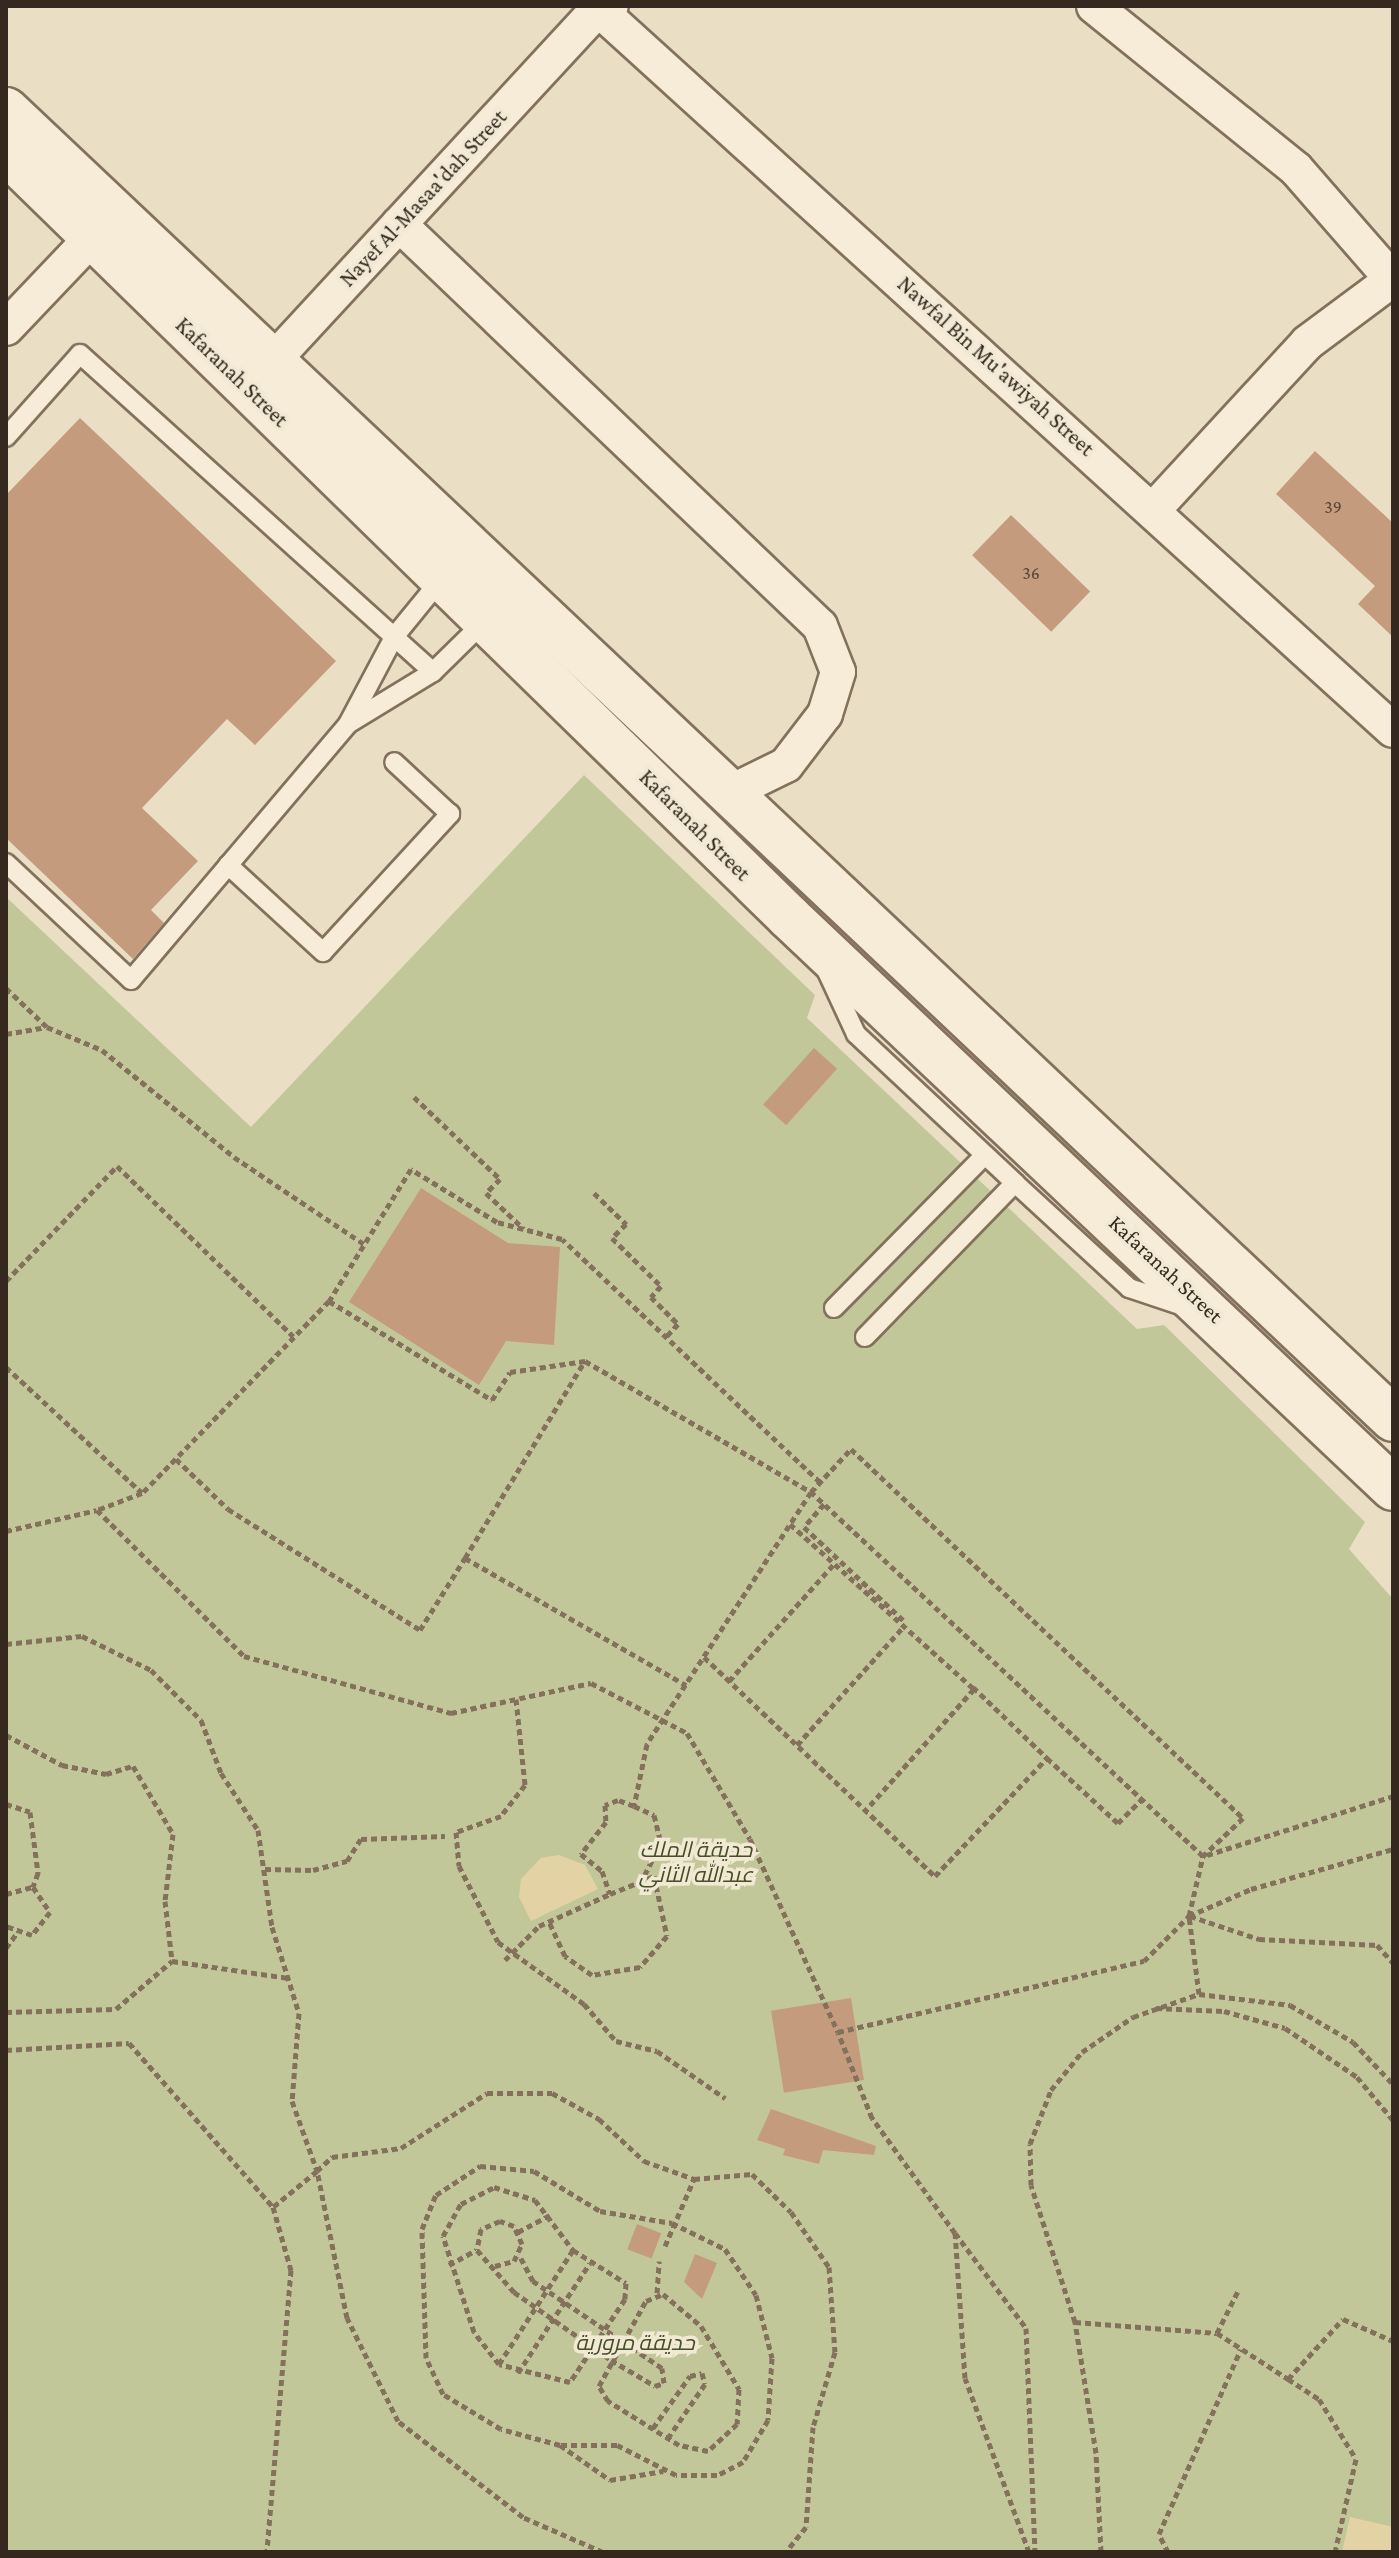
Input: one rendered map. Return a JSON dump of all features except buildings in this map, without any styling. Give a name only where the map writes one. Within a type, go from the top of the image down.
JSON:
[{"type":"street","points":[[1094,6],[1296,169],[1393,279],[1307,343],[1154,509]]},
{"type":"street","name":"Nayef Al-Masaa'dah Street","points":[[260,375],[601,7]]},
{"type":"street","name":"Nawfal Bin Mu'awiyah Street","points":[[601,7],[1393,730]]},
{"type":"street","name":"Kafaranah Street","points":[[6,110],[104,226],[260,375],[733,791],[1393,1419]]},
{"type":"street","name":"Kafaranah Street","points":[[6,152],[104,226]]},
{"type":"street","points":[[399,224],[820,626],[838,672],[825,714],[786,765],[733,791]]},
{"type":"street","points":[[6,328],[104,226]]},
{"type":"street","name":"Kafaranah Street","points":[[260,375],[443,577],[820,946],[1208,1309],[1393,1488]]},
{"type":"lane","points":[[6,437],[80,354],[433,672]]},
{"type":"lane","points":[[6,863],[131,980],[348,724],[394,637],[443,577]]},
{"type":"lane","points":[[348,724],[433,672],[486,619]]},
{"type":"lane","points":[[228,865],[323,952],[450,814],[394,762]]},
{"type":"lane","points":[[820,946],[838,1004],[856,1034],[985,1155],[1129,1288],[1154,1301],[1208,1309]]},
{"type":"lane","points":[[834,1308],[985,1155]]},
{"type":"lane","points":[[865,1337],[1015,1183]]},
{"type":"path","points":[[6,988],[47,1027],[102,1050],[234,1157],[364,1244]]},
{"type":"path","points":[[6,1034],[47,1027]]},
{"type":"path","points":[[414,1097],[500,1179],[486,1193],[525,1230]]},
{"type":"path","points":[[6,1281],[117,1166],[293,1336]]},
{"type":"path","points":[[6,1531],[97,1510],[142,1493],[329,1301],[411,1169],[497,1222],[562,1239],[820,1482]]},
{"type":"path","points":[[594,1193],[626,1224],[612,1238],[661,1286],[651,1297],[678,1324],[666,1337]]},
{"type":"path","points":[[329,1301],[492,1400],[510,1372],[585,1361],[811,1492],[1203,1856]]},
{"type":"path","points":[[176,1459],[228,1509],[420,1630],[585,1361]]},
{"type":"path","points":[[6,1367],[142,1493]]},
{"type":"path","points":[[634,1806],[647,1744],[811,1492],[851,1449],[1243,1818],[1203,1856],[1189,1916],[1199,1994]]},
{"type":"path","points":[[824,1504],[804,1527],[1047,1758],[1118,1823],[1143,1798]]},
{"type":"path","points":[[97,1510],[244,1656],[451,1713],[591,1683],[687,1733],[750,1839],[838,2032],[872,2118],[1026,2328],[1035,2552]]},
{"type":"path","points":[[790,1524],[974,1689]]},
{"type":"path","points":[[465,1558],[686,1686]]},
{"type":"path","points":[[729,1681],[834,1564]]},
{"type":"path","points":[[797,1745],[904,1626]]},
{"type":"path","points":[[6,1644],[82,1636],[151,1670],[201,1720],[221,1773],[258,1830],[272,1927],[299,2013],[292,2101],[317,2171],[347,2318],[398,2421],[523,2517],[603,2552]]},
{"type":"path","points":[[704,1657],[935,1876],[1047,1758]]},
{"type":"path","points":[[866,1810],[974,1689]]},
{"type":"path","points":[[516,1699],[525,1785],[501,1816],[456,1832],[459,1866],[511,1953],[584,2004],[616,2041],[657,2051],[725,2098]]},
{"type":"path","points":[[6,1735],[62,1765],[106,1774],[133,1766],[173,1834],[165,1901],[172,1961]]},
{"type":"path","points":[[1203,1856],[1393,1796]]},
{"type":"path","points":[[610,1894],[602,1871],[581,1854],[606,1822],[605,1805],[618,1800],[654,1815],[661,1843],[641,1882]]},
{"type":"path","points":[[6,1804],[30,1812],[33,1887],[49,1903],[49,1919],[39,1932],[16,1934],[6,1926]]},
{"type":"path","points":[[265,1869],[313,1870],[347,1861],[361,1839],[445,1836]]},
{"type":"path","points":[[838,2032],[1144,1961],[1189,1916],[1251,1889],[1393,1849]]},
{"type":"path","points":[[505,1960],[549,1921],[654,1876],[667,1936],[640,1967],[592,1975],[565,1956],[549,1921]]},
{"type":"path","points":[[6,1894],[33,1887]]},
{"type":"path","points":[[1189,1916],[1259,1939],[1377,1945],[1393,1963]]},
{"type":"path","points":[[6,1948],[16,1934]]},
{"type":"path","points":[[6,2012],[116,2009],[172,1961],[289,1978]]},
{"type":"path","points":[[1101,2552],[1096,2453],[1075,2322],[1031,2185],[1034,2126],[1082,2052],[1151,2008],[1199,1994],[1290,2005],[1353,2042],[1393,2084]]},
{"type":"path","points":[[1151,2008],[1224,2011],[1285,2028],[1357,2077],[1393,2120]]},
{"type":"path","points":[[6,2050],[129,2043],[273,2207],[291,2270],[267,2552]]},
{"type":"path","points":[[273,2207],[332,2157],[401,2148],[487,2093],[552,2093],[599,2119],[644,2161],[694,2179],[752,2174],[791,2212],[829,2267],[835,2352],[813,2427],[806,2527],[786,2552]]},
{"type":"path","points":[[560,2445],[610,2480],[663,2471],[702,2477],[743,2462],[768,2420],[773,2377],[765,2318],[748,2278],[725,2249],[672,2223],[600,2211],[534,2171],[501,2164],[455,2179],[427,2210],[420,2252],[431,2374],[443,2394],[482,2421],[560,2445],[617,2445],[663,2471]]},
{"type":"path","points":[[665,2246],[672,2223],[694,2179]]},
{"type":"path","points":[[507,2187],[550,2215],[573,2250],[590,2263],[621,2275],[628,2291],[605,2333],[570,2382],[518,2373],[499,2364],[479,2344],[449,2265],[443,2236],[470,2196],[507,2187]]},
{"type":"path","points":[[518,2232],[550,2215]]},
{"type":"path","points":[[477,2250],[481,2229],[493,2221],[518,2232]]},
{"type":"path","points":[[477,2250],[534,2308],[553,2322],[655,2386],[664,2383],[662,2368],[546,2291],[519,2255],[518,2232]]},
{"type":"path","points":[[955,2233],[965,2378],[1029,2552]]},
{"type":"path","points":[[449,2265],[477,2250]]},
{"type":"path","points":[[499,2364],[573,2250]]},
{"type":"path","points":[[495,2266],[519,2255]]},
{"type":"path","points":[[657,2293],[701,2326],[741,2398],[737,2424],[721,2445],[692,2451],[602,2394],[611,2360],[657,2293],[659,2261]]},
{"type":"path","points":[[518,2373],[590,2263]]},
{"type":"path","points":[[1217,2333],[1238,2291]]},
{"type":"path","points":[[1288,2379],[1343,2319],[1393,2341]]},
{"type":"path","points":[[1075,2322],[1217,2333],[1319,2399],[1356,2459],[1335,2552]]},
{"type":"path","points":[[1168,2552],[1159,2534],[1241,2349]]},
{"type":"path","points":[[653,2428],[690,2376],[702,2373],[705,2384],[668,2438]]},
{"type":"green space","name":"حديقة الملك عبدالله الثاني","points":[[584,775],[815,995],[807,1018],[1137,1329],[1164,1325],[1365,1522],[1349,1549],[1393,1599],[1393,2552],[6,2552],[6,897],[251,1127]]},
{"type":"sand","points":[[559,1855],[585,1865],[598,1889],[531,1921],[519,1897],[521,1879],[541,1858]]},
{"type":"sand","points":[[1350,2517],[1393,2527],[1392,2552],[1342,2552]]},
{"type":"park label","name":"حديقة مرورية","points":[[635,2343]]}]
